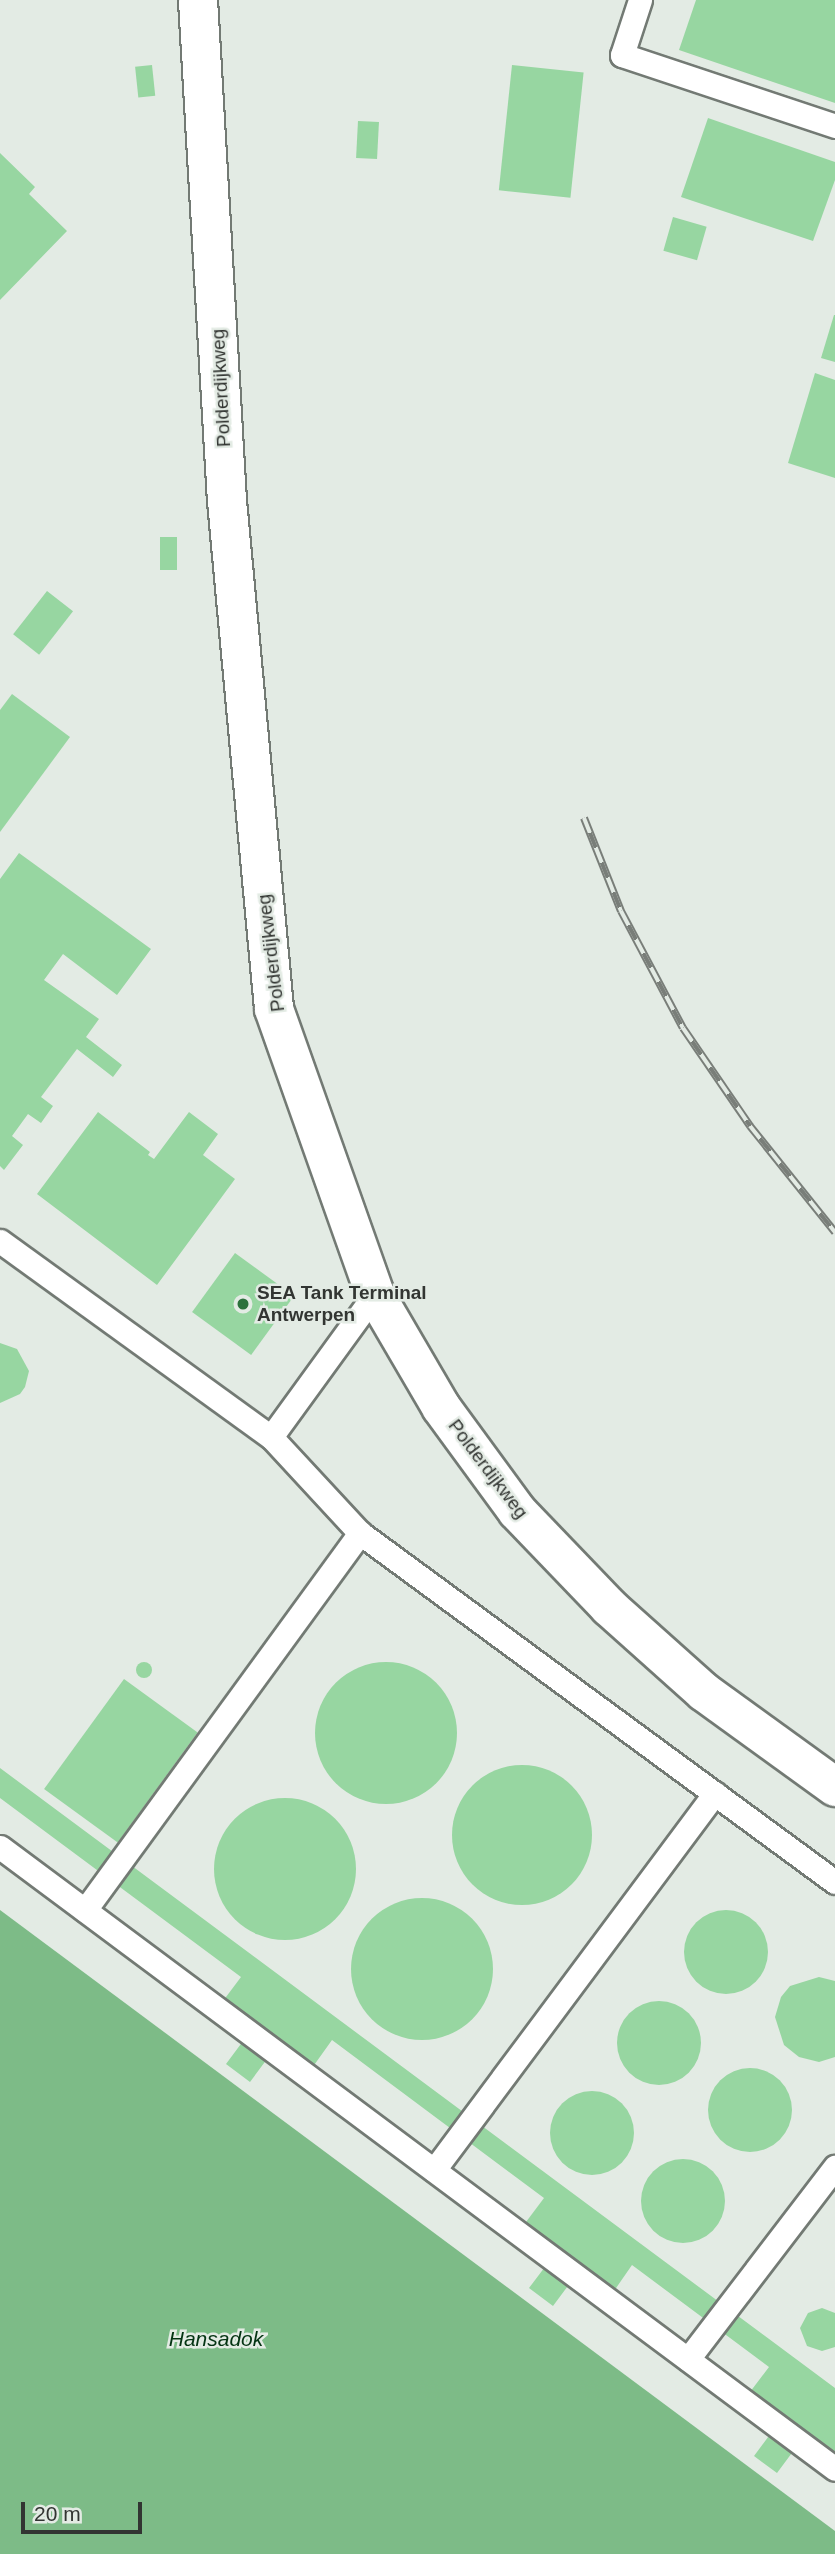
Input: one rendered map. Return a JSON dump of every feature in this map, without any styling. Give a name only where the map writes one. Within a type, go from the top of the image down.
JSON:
[{"type":"street","name":"Polderdijkweg","points":[[198,0],[227,501],[274,1009],[375,1294],[441,1407],[517,1511],[609,1606],[704,1692],[835,1787]]},
{"type":"lane","points":[[640,0],[622,55],[835,126]]},
{"type":"lane","points":[[0,1241],[271,1437],[360,1533],[835,1882]]},
{"type":"lane","points":[[271,1437],[375,1294]]},
{"type":"lane","points":[[85,1910],[360,1533]]},
{"type":"lane","points":[[434,2170],[715,1793]]},
{"type":"lane","points":[[0,1847],[835,2469]]},
{"type":"lane","points":[[688,2359],[835,2167]]},
{"type":"water","name":"Hansadok","points":[[0,1910],[835,2531],[835,2554],[0,2554]]},
{"type":"building","points":[[696,0],[835,0],[835,103],[679,50]]},
{"type":"building","points":[[152,65],[155,96],[138,98],[135,67]]},
{"type":"building","points":[[512,65],[584,73],[570,198],[499,190]]},
{"type":"building","points":[[708,118],[835,162],[835,180],[813,241],[681,197]]},
{"type":"building","points":[[358,121],[379,122],[377,159],[356,158]]},
{"type":"building","points":[[0,153],[35,187],[29,194],[67,231],[0,300]]},
{"type":"building","points":[[673,217],[707,227],[697,260],[663,251]]},
{"type":"building","points":[[835,315],[835,362],[821,358]]},
{"type":"building","points":[[815,373],[835,380],[835,478],[788,463]]},
{"type":"building","points":[[160,537],[177,537],[177,570],[160,570]]},
{"type":"building","points":[[47,591],[73,611],[39,655],[13,634]]},
{"type":"building","points":[[12,694],[70,737],[0,832],[0,710]]},
{"type":"building","points":[[19,853],[151,949],[117,995],[63,954],[44,980],[99,1019],[86,1037],[122,1065],[113,1077],[77,1049],[41,1097],[53,1106],[41,1123],[28,1114],[12,1136],[23,1145],[4,1170],[0,1166],[0,879]]},
{"type":"building","points":[[98,1112],[150,1152],[148,1155],[154,1159],[189,1112],[218,1134],[203,1155],[235,1179],[157,1285],[37,1194]]},
{"type":"building","name":"SEA Tank Terminal Antwerpen","points":[[235,1253],[294,1296],[251,1355],[192,1312]]},
{"type":"building","points":[[0,1343],[17,1349],[29,1371],[25,1387],[20,1394],[0,1403]]},
{"type":"building","points":[[144,1662],[152,1670],[144,1678],[136,1670]]},
{"type":"building","points":[[386,1662],[413,1668],[436,1683],[451,1706],[457,1733],[451,1760],[436,1783],[413,1798],[386,1804],[359,1798],[336,1783],[321,1760],[315,1733],[321,1706],[336,1683],[359,1668]]},
{"type":"building","points":[[124,1679],[198,1732],[118,1843],[44,1789]]},
{"type":"building","points":[[522,1765],[549,1771],[571,1786],[586,1808],[592,1835],[586,1862],[571,1884],[549,1899],[522,1905],[495,1899],[473,1884],[458,1862],[452,1835],[458,1808],[473,1786],[495,1771]]},
{"type":"building","points":[[0,1768],[835,2388],[835,2456],[806,2434],[777,2473],[754,2456],[783,2417],[750,2392],[769,2367],[632,2265],[614,2291],[582,2267],[553,2306],[529,2288],[557,2251],[523,2226],[544,2198],[332,2040],[312,2068],[279,2043],[250,2082],[226,2064],[255,2025],[223,2001],[241,1977],[0,1798]]},
{"type":"building","points":[[285,1798],[312,1804],[335,1819],[350,1842],[356,1869],[350,1896],[335,1919],[312,1934],[285,1940],[258,1934],[235,1919],[220,1896],[214,1869],[220,1842],[235,1819],[258,1804]]},
{"type":"building","points":[[422,1898],[449,1904],[472,1919],[487,1942],[493,1969],[487,1996],[472,2019],[449,2034],[422,2040],[395,2034],[372,2019],[357,1996],[351,1969],[357,1942],[372,1919],[395,1904]]},
{"type":"building","points":[[726,1910],[742,1913],[756,1922],[765,1936],[768,1952],[765,1968],[756,1982],[742,1991],[726,1994],[710,1991],[696,1982],[687,1968],[684,1952],[687,1936],[696,1922],[710,1913]]},
{"type":"building","points":[[819,1977],[835,1981],[835,2057],[819,2062],[799,2057],[784,2045],[775,2017],[781,1997],[790,1986]]},
{"type":"building","points":[[659,2001],[675,2004],[689,2013],[698,2027],[701,2043],[698,2059],[689,2073],[675,2082],[659,2085],[643,2082],[629,2073],[620,2059],[617,2043],[620,2027],[629,2013],[643,2004]]},
{"type":"building","points":[[750,2068],[766,2071],[780,2080],[789,2094],[792,2110],[789,2126],[780,2140],[766,2149],[750,2152],[734,2149],[720,2140],[711,2126],[708,2110],[711,2094],[720,2080],[734,2071]]},
{"type":"building","points":[[592,2091],[608,2094],[622,2103],[631,2117],[634,2133],[631,2149],[622,2163],[608,2172],[592,2175],[576,2172],[562,2163],[553,2149],[550,2133],[553,2117],[562,2103],[576,2094]]},
{"type":"building","points":[[683,2159],[699,2162],[713,2171],[722,2185],[725,2201],[722,2217],[713,2231],[699,2240],[683,2243],[667,2240],[653,2231],[644,2217],[641,2201],[644,2185],[653,2171],[667,2162]]},
{"type":"building","points":[[822,2308],[835,2313],[835,2347],[822,2351],[807,2346],[800,2328],[808,2313]]},
{"type":"railway","points":[[584,818],[621,911],[683,1028],[750,1126],[835,1232]]},
{"type":"place","name":"SEA Tank Terminal Antwerpen","points":[[243,1304]]}]
